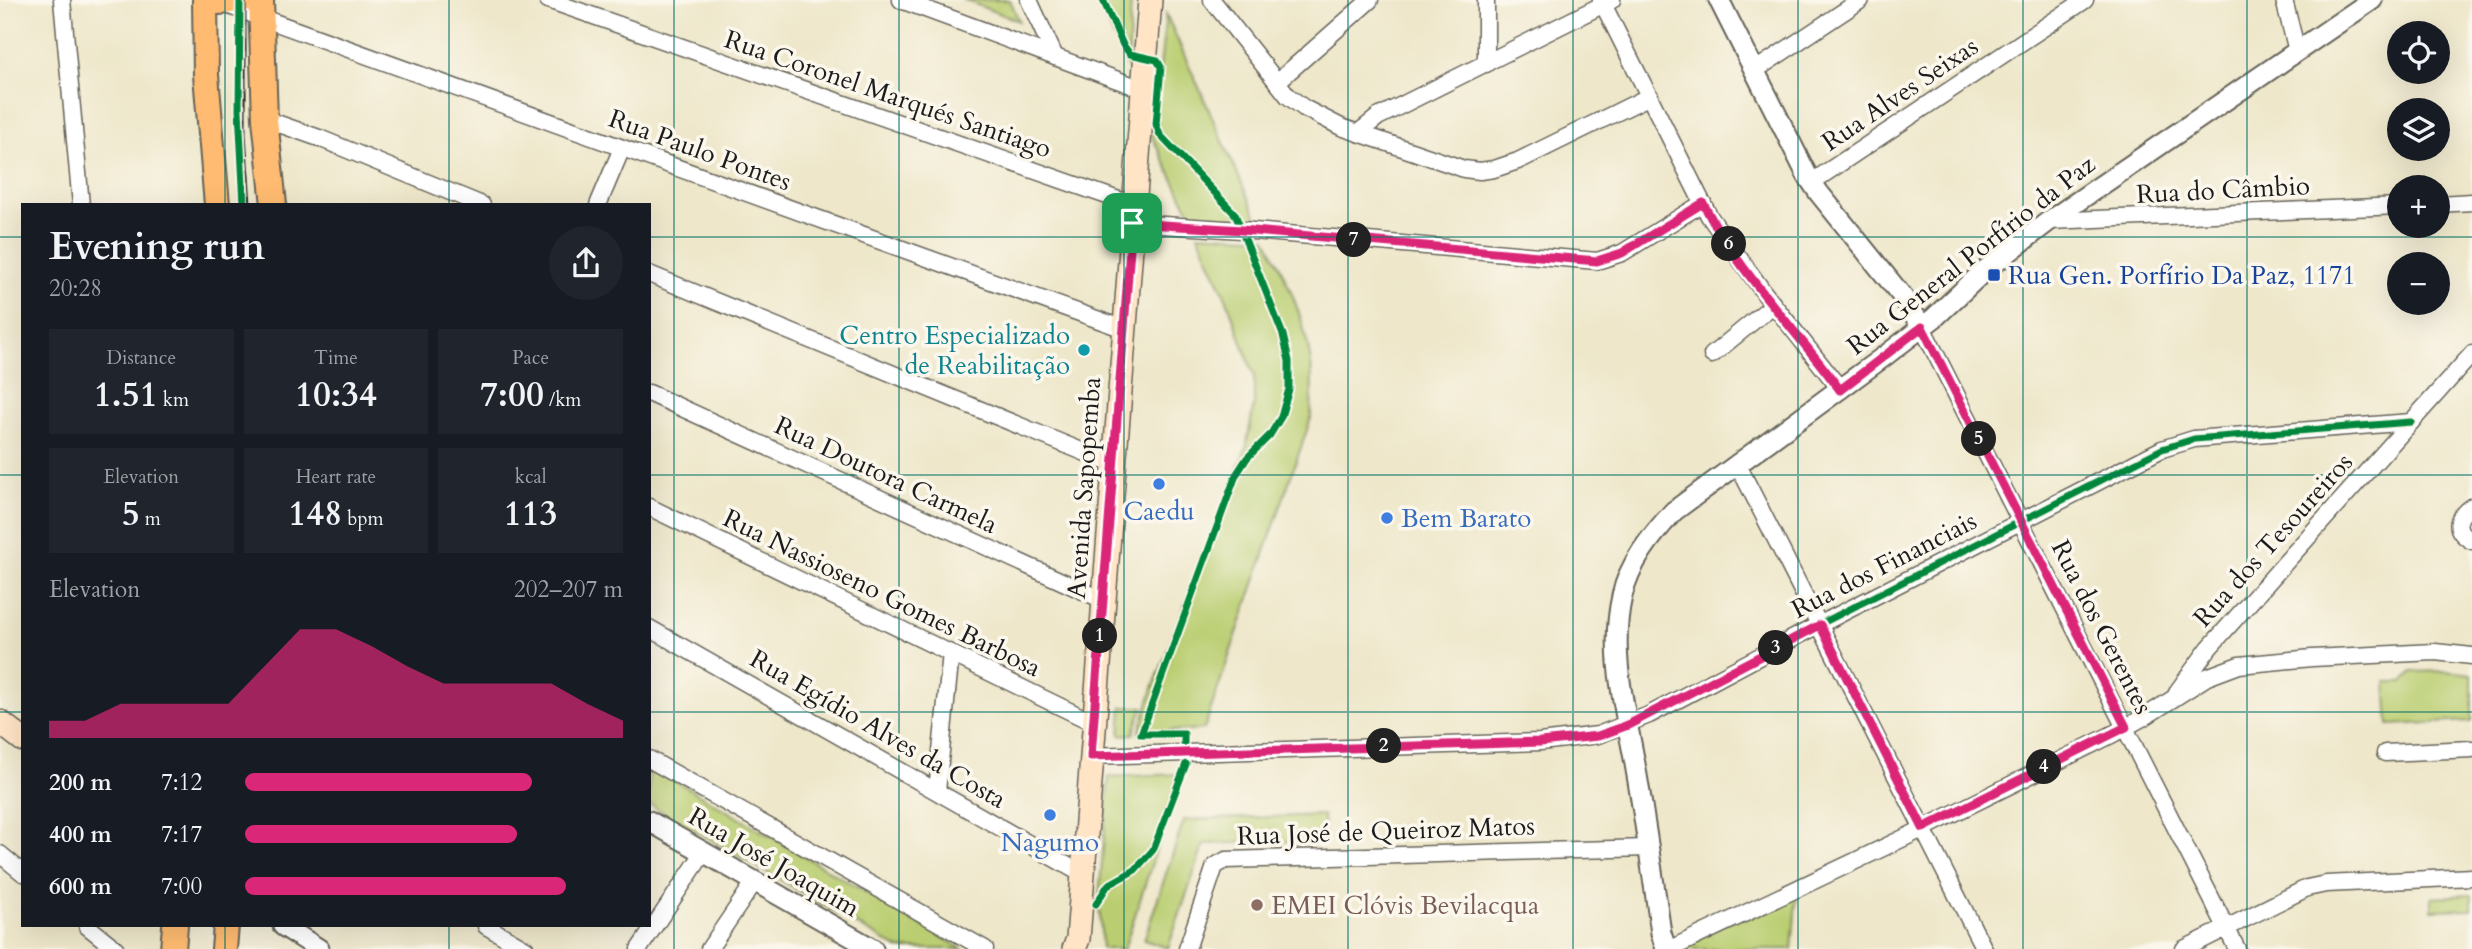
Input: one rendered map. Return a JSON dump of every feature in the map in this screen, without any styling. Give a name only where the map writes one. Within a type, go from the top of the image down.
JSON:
[{"type":"main road","points":[[218,203],[206,75],[220,0]]},
{"type":"main road","name":"Avenida Sapopemba","points":[[1078,946],[1150,0]]},
{"type":"main road","points":[[260,9],[265,119],[274,203]]},
{"type":"main road","points":[[0,722],[21,738]]},
{"type":"main road","points":[[173,949],[175,927]]},
{"type":"main road","points":[[224,949],[226,927]]},
{"type":"street","points":[[61,0],[81,203]]},
{"type":"street","name":"Rua Paulo Pontes","points":[[220,0],[260,9],[622,148],[1124,329]]},
{"type":"street","name":"Rua Coronel Marqués Santiago","points":[[548,0],[590,8],[1132,214],[1242,230],[1597,261],[1622,253],[1703,203]]},
{"type":"street","points":[[901,0],[919,3],[1143,89]]},
{"type":"street","points":[[1029,0],[1055,57]]},
{"type":"street","points":[[1277,82],[1370,0]]},
{"type":"street","points":[[1486,0],[1486,64]]},
{"type":"street","points":[[1719,0],[1812,182],[1902,296],[1922,327]]},
{"type":"street","points":[[1754,71],[1861,0]]},
{"type":"street","name":"Rua Alves Seixas","points":[[1812,182],[2085,0]]},
{"type":"street","points":[[2284,0],[2297,51]]},
{"type":"street","name":"Rua General Porfírio da Paz","points":[[1668,949],[1661,933],[1616,634],[1622,593],[1637,559],[1654,533],[1674,511],[1922,327],[1984,271],[2048,221],[2372,0]]},
{"type":"street","points":[[1358,133],[1378,117],[1605,1],[1703,203],[1734,252],[1840,390]]},
{"type":"street","points":[[1218,3],[1287,96],[1304,108],[1358,133],[1464,169],[1487,170],[1518,161],[1650,96]]},
{"type":"street","points":[[265,119],[319,138],[477,203]]},
{"type":"street","points":[[599,203],[622,148]]},
{"type":"street","points":[[2450,203],[2472,202]]},
{"type":"street","name":"Rua do Câmbio","points":[[2048,221],[2387,207]]},
{"type":"street","points":[[651,275],[1113,464]]},
{"type":"street","points":[[1712,355],[1773,305]]},
{"type":"street","name":"Rua dos Gerentes","points":[[1922,327],[2237,949]]},
{"type":"street","name":"Rua dos Tesoureiros","points":[[2172,700],[2209,648],[2472,354]]},
{"type":"street","name":"Rua Doutora Carmela","points":[[651,394],[1103,600]]},
{"type":"street","name":"Rua dos Financiais","points":[[1091,756],[1540,742],[1598,736],[1628,725],[2180,442],[2412,422]]},
{"type":"street","points":[[1737,463],[1984,949]]},
{"type":"street","points":[[2472,506],[2459,516],[2458,522],[2460,531],[2472,541]]},
{"type":"street","name":"Rua Nassioseno Gomes Barbosa","points":[[651,508],[1094,723]]},
{"type":"street","name":"Rua Egídio Alves da Costa","points":[[651,629],[1082,874]]},
{"type":"street","points":[[1668,949],[1923,828],[2126,727],[2222,670],[2256,662],[2435,652],[2472,656]]},
{"type":"street","points":[[937,792],[950,653]]},
{"type":"street","points":[[2385,753],[2472,749]]},
{"type":"street","points":[[651,760],[985,949]]},
{"type":"street","name":"Rua José Joaquim","points":[[651,822],[873,949]]},
{"type":"street","name":"Rua José de Queiroz Matos","points":[[1187,949],[1215,866],[1226,860],[1648,848]]},
{"type":"street","points":[[639,949],[704,852]]},
{"type":"street","points":[[0,854],[21,871]]},
{"type":"street","points":[[2184,949],[2306,888],[2326,884],[2472,877]]},
{"type":"street","points":[[709,949],[755,881]]},
{"type":"street","points":[[89,927],[116,949]]},
{"type":"street","points":[[285,927],[319,949]]},
{"type":"street","points":[[488,927],[526,949]]},
{"type":"street","points":[[511,940],[519,927]]},
{"type":"green space","points":[[964,0],[1010,0],[1019,21]]},
{"type":"green space","points":[[1098,0],[1131,0],[1128,68]]},
{"type":"green space","points":[[1166,14],[1260,224],[1194,220],[1152,137]]},
{"type":"green space","points":[[1198,234],[1266,238],[1287,283],[1308,346],[1312,370],[1311,418],[1204,729],[1139,733],[1154,685],[1246,448],[1254,404],[1254,376],[1227,300]]},
{"type":"green space","points":[[2412,672],[2472,674],[2472,721],[2389,725],[2386,682],[2403,682]]},
{"type":"green space","points":[[1122,707],[1143,707],[1133,734],[1120,735]]},
{"type":"green space","points":[[651,766],[962,949],[899,949],[651,805]]},
{"type":"green space","points":[[1181,774],[1124,949],[1102,949],[1099,898],[1109,777]]},
{"type":"green space","points":[[1323,815],[1324,840],[1204,844],[1168,948],[1144,940],[1184,820]]},
{"type":"green space","points":[[1797,890],[1792,949],[1669,949]]},
{"type":"green space","points":[[2472,895],[2472,909],[2432,910],[2432,897]]},
{"type":"railway","points":[[243,0],[243,134],[248,203]]},
{"type":"cycle path","points":[[240,0],[239,110],[244,203]]},
{"type":"cycle path","points":[[1103,0],[1123,45],[1130,54],[1157,60],[1161,67],[1156,124],[1160,135],[1235,214],[1283,335],[1289,361],[1289,389],[1281,417],[1270,435],[1247,458],[1236,475],[1141,734],[1184,734],[1184,743]]},
{"type":"cycle path","points":[[1091,756],[1540,742],[1598,735],[1649,715],[2162,449],[2194,439],[2411,422]]},
{"type":"cycle path","points":[[1096,904],[1108,885],[1135,870],[1153,850],[1186,764]]},
{"type":"place","name":"Rua Gen. Porfírio Da Paz, 1171","points":[[1994,275]]},
{"type":"place","name":"Centro Especializado de Reabilitação","points":[[1084,350]]},
{"type":"place","name":"Caedu","points":[[1159,484]]},
{"type":"place","name":"Bem Barato","points":[[1387,518]]},
{"type":"place","name":"Nagumo","points":[[1050,815]]},
{"type":"place","name":"EMEI Clóvis Bevilacqua","points":[[1257,905]]},
{"type":"route","points":[[1703,203],[1734,252],[1840,390],[1922,327],[2126,727],[1923,828],[1820,625],[1649,715],[1598,736],[1540,742],[1091,756],[1132,223],[1597,261],[1622,253],[1703,203]]}]
